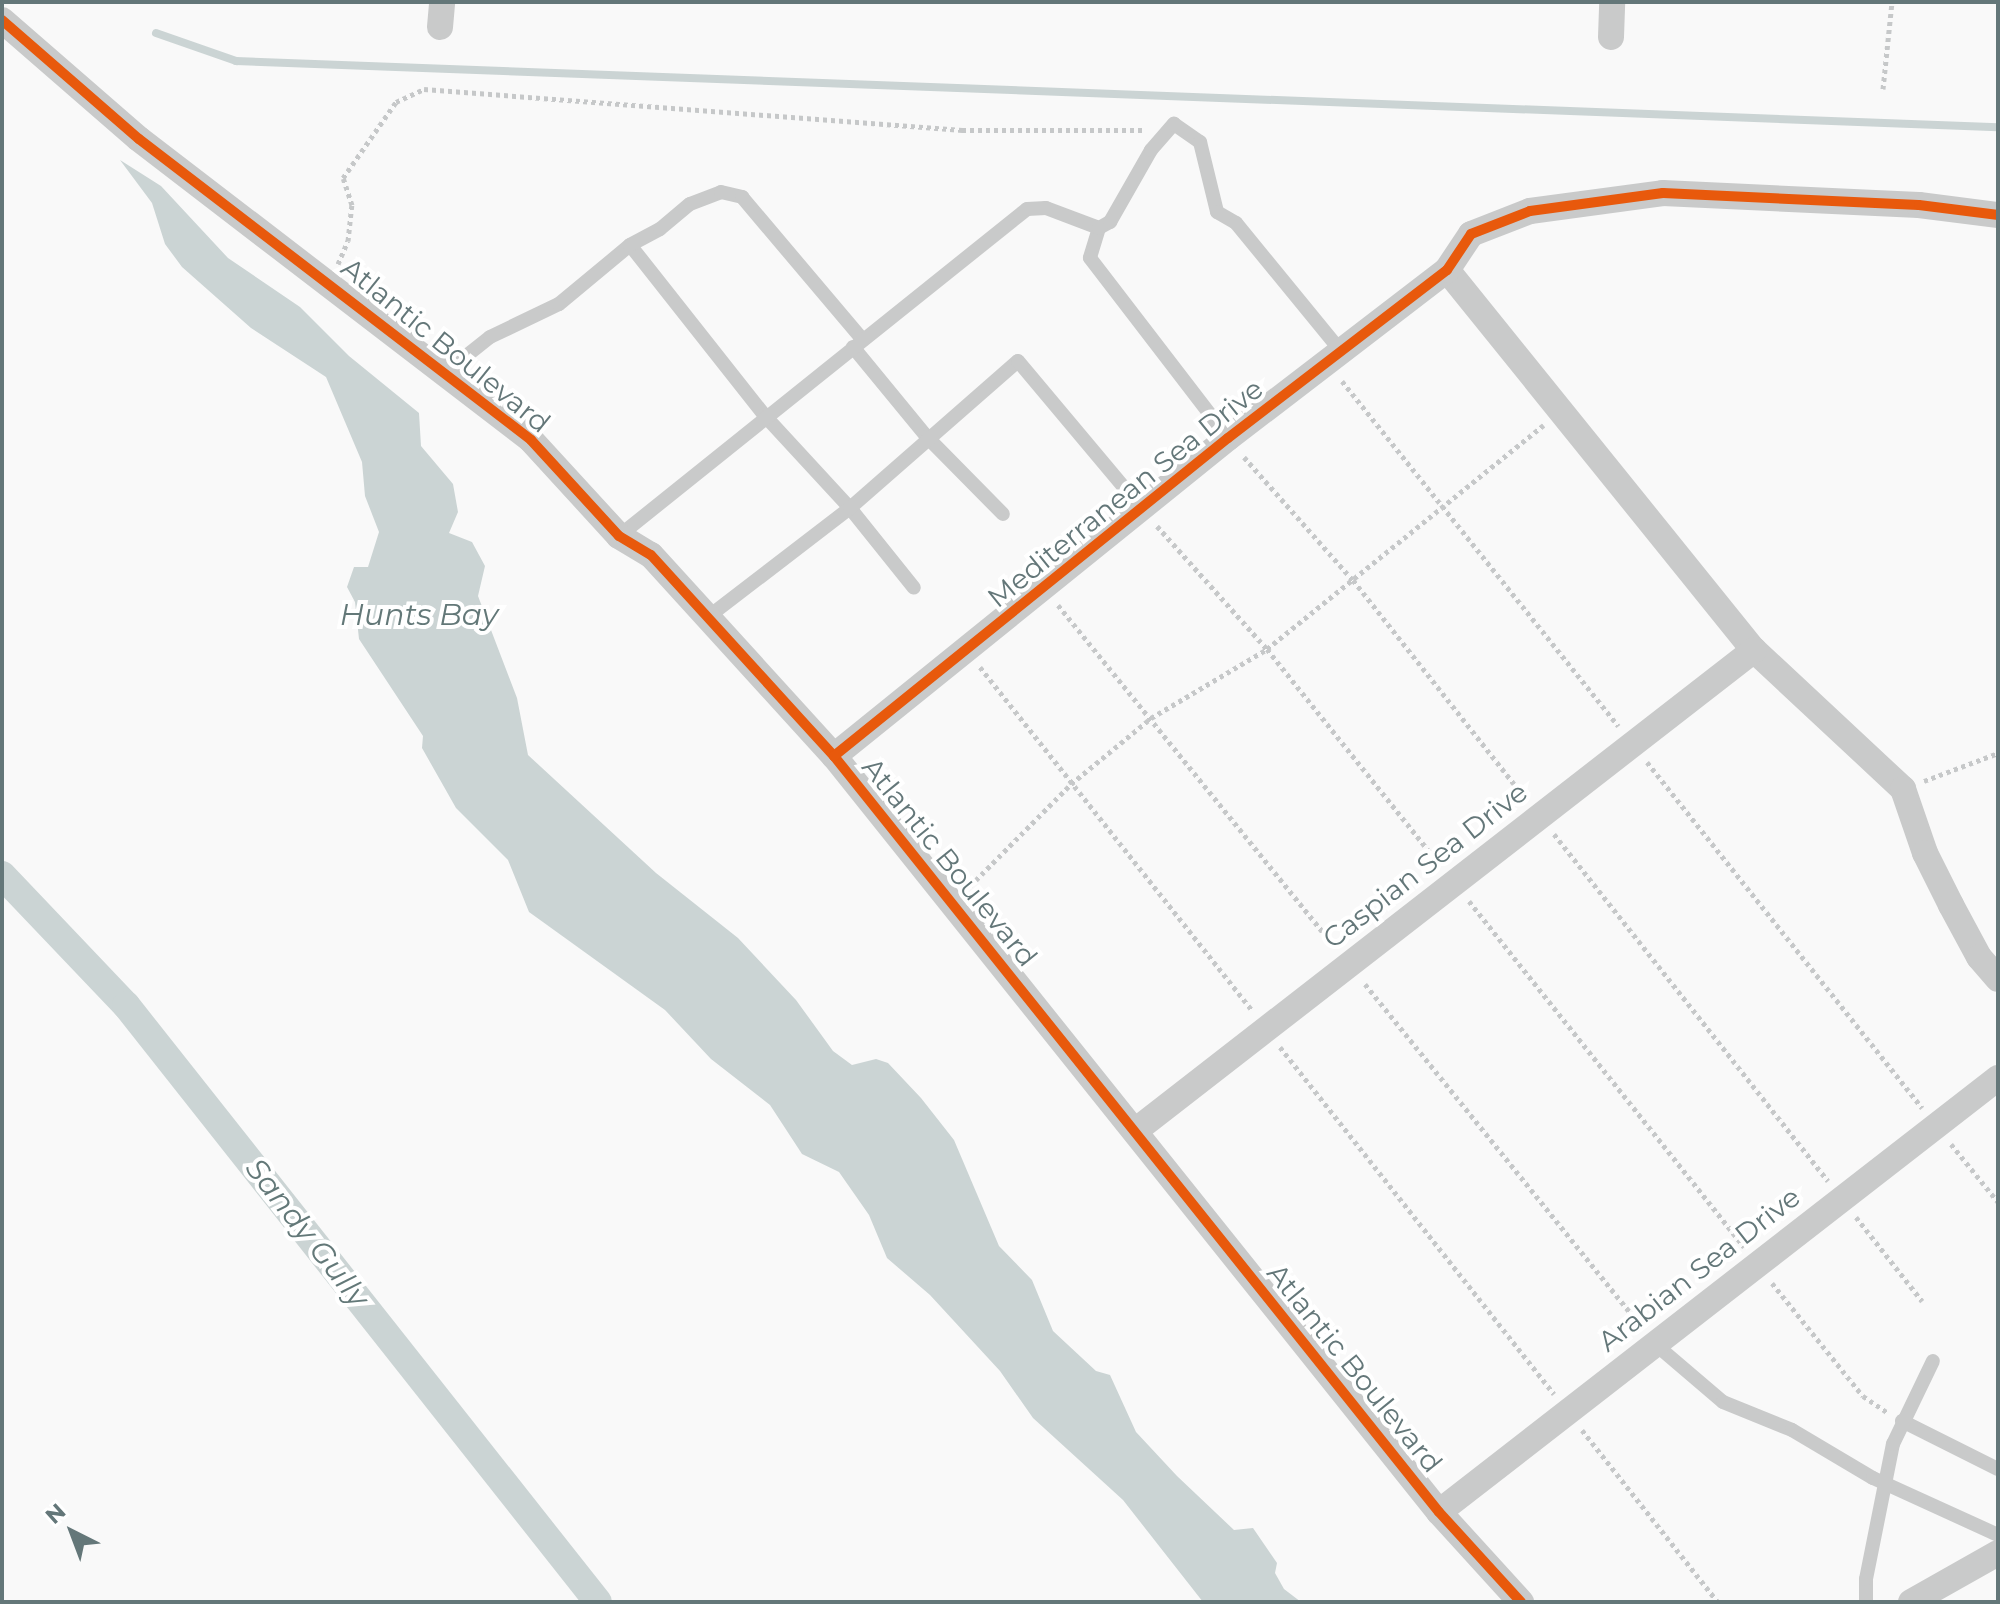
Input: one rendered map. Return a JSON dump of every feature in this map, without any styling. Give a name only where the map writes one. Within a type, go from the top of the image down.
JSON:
[{"type":"street","points":[[1611,37],[1612,2]]},
{"type":"street","name":"Atlantic Boulevard","points":[[2,20],[139,139],[531,440],[619,536],[651,555],[834,756],[1439,1512],[1521,1602]]},
{"type":"street","name":"Mediterranean Sea Drive","points":[[834,756],[1144,511],[1228,438],[1447,270],[1471,234],[1530,211],[1663,193],[1919,205],[1998,215]]},
{"type":"street","points":[[1447,270],[1754,650],[1903,789],[1925,853],[1979,957],[1998,979]]},
{"type":"street","name":"Caspian Sea Drive","points":[[1135,1131],[1754,650]]},
{"type":"street","name":"Arabian Sea Drive","points":[[1439,1512],[1998,1078]]},
{"type":"street","points":[[1911,1602],[1998,1553]]},
{"type":"lane","points":[[1228,438],[1090,258],[1099,228],[1110,222],[1174,124],[1185,128],[1200,142],[1217,212],[1236,223],[1334,357]]},
{"type":"lane","points":[[446,372],[490,337],[559,304],[630,245],[660,229],[690,204],[721,192],[742,197],[927,437],[1003,514]]},
{"type":"lane","points":[[619,536],[1027,209],[1046,208],[1099,228]]},
{"type":"lane","points":[[630,245],[766,417],[850,508],[914,588]]},
{"type":"lane","points":[[708,617],[850,508],[927,437],[1018,361],[1144,511]]},
{"type":"lane","points":[[1655,1344],[1723,1402],[1792,1430],[1884,1483],[1998,1535]]},
{"type":"lane","points":[[1866,1602],[1884,1483],[1902,1421],[1933,1361]]},
{"type":"lane","points":[[1902,1421],[1998,1469]]},
{"type":"path","points":[[1883,89],[1892,2]]},
{"type":"path","points":[[329,282],[348,241],[352,205],[343,178],[396,102],[424,89],[962,130],[1168,130]]},
{"type":"path","points":[[1334,357],[1443,507],[1998,1202]]},
{"type":"path","points":[[952,903],[1071,784],[1151,718],[1267,649],[1561,412]]},
{"type":"path","points":[[1228,438],[1353,580],[1922,1301]]},
{"type":"path","points":[[1144,511],[1267,649],[1863,1396],[1902,1421]]},
{"type":"path","points":[[967,650],[1718,1602]]},
{"type":"path","points":[[1903,789],[1998,753]]},
{"type":"water","name":"Hunts Bay","points":[[120,160],[161,186],[228,258],[300,307],[349,356],[419,413],[421,446],[453,484],[458,512],[449,533],[472,542],[485,566],[478,596],[517,698],[528,755],[656,873],[738,938],[796,1000],[833,1051],[852,1065],[876,1059],[888,1063],[921,1098],[954,1140],[999,1246],[1032,1280],[1053,1331],[1096,1371],[1110,1375],[1136,1432],[1177,1476],[1234,1530],[1253,1528],[1277,1563],[1275,1573],[1284,1589],[1301,1602],[1203,1602],[1123,1500],[1033,1418],[1000,1371],[930,1295],[887,1258],[869,1215],[839,1172],[802,1154],[770,1105],[711,1059],[665,1010],[529,912],[508,860],[456,808],[422,748],[423,736],[359,639],[355,602],[347,587],[354,567],[368,567],[379,532],[365,496],[362,462],[326,377],[251,328],[182,267],[165,244],[152,203]]},
{"type":"waterway","points":[[156,33],[236,61],[1998,127]]},
{"type":"waterway","name":"Sandy Gully","points":[[2,875],[126,1005],[598,1602]]},
{"type":"cycle path","points":[[2,20],[139,139],[531,440],[619,536],[651,555],[834,756],[1439,1512],[1521,1602]]},
{"type":"cycle path","points":[[834,756],[1228,438],[1447,270],[1471,234],[1530,211],[1663,193],[1919,205],[1998,215]]}]
